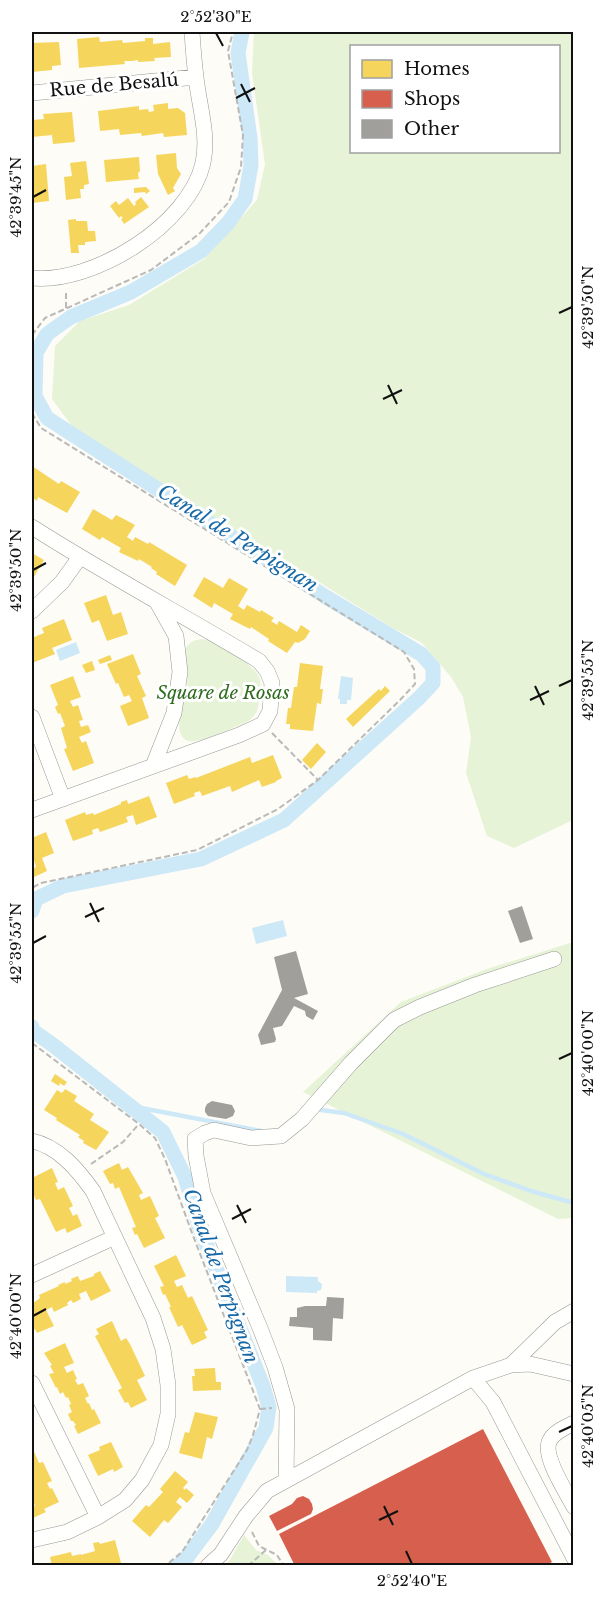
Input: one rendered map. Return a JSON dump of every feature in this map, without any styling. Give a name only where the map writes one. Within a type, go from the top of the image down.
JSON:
[{"type":"street","points":[[32,278],[66,276],[108,261],[145,240],[177,211],[196,182],[203,163],[206,138],[196,78],[192,32]]},
{"type":"street","name":"Rue de Besalú","points":[[32,93],[196,78]]},
{"type":"street","points":[[32,527],[259,661],[272,682],[270,711],[262,724],[239,735],[32,810]]},
{"type":"street","points":[[32,611],[62,582],[80,557]]},
{"type":"street","points":[[153,766],[174,713],[180,672],[176,636],[158,602]]},
{"type":"street","points":[[32,717],[63,799]]},
{"type":"street","points":[[286,1480],[287,1408],[260,1328],[202,1193],[195,1139],[214,1130],[251,1138],[281,1136],[302,1119],[351,1063],[394,1020],[475,985],[554,959]]},
{"type":"street","points":[[32,1141],[42,1143],[61,1155],[78,1170],[93,1191],[153,1318],[163,1349],[168,1385],[168,1414],[161,1445],[142,1480],[125,1500],[68,1532],[32,1540]]},
{"type":"street","points":[[32,1275],[115,1237]]},
{"type":"street","points":[[511,1365],[555,1323],[573,1311]]},
{"type":"street","points":[[208,1566],[221,1554],[246,1516],[267,1491],[473,1378],[511,1365],[530,1364],[573,1374]]},
{"type":"street","points":[[473,1378],[493,1402],[573,1558]]},
{"type":"street","points":[[32,1383],[98,1517]]},
{"type":"street","points":[[573,1423],[549,1440],[548,1450],[554,1470],[573,1507]]},
{"type":"path","points":[[66,276],[66,308]]},
{"type":"path","points":[[32,413],[41,428],[404,652],[414,669],[415,684],[318,780],[278,809],[197,850],[41,883],[32,888]]},
{"type":"path","points":[[262,724],[318,780]]},
{"type":"path","points":[[32,1043],[139,1124],[154,1138],[165,1159],[260,1409],[247,1450],[182,1552],[165,1566]]},
{"type":"path","points":[[78,1170],[123,1142],[139,1124]]},
{"type":"path","points":[[260,1409],[277,1407]]},
{"type":"path","points":[[246,1516],[259,1546],[277,1555],[284,1566]]},
{"type":"path","points":[[248,1566],[267,1549]]},
{"type":"green space","points":[[254,32],[573,32],[573,820],[514,848],[487,836],[466,773],[471,737],[463,697],[451,677],[422,643],[391,627],[74,429],[52,399],[55,346],[80,321],[129,305],[204,259],[257,200],[265,164],[252,73]]},
{"type":"green space","name":"Square de Rosas","points":[[201,639],[208,640],[250,666],[259,677],[260,691],[258,707],[250,719],[208,738],[190,741],[182,736],[179,724],[187,683],[185,651],[190,643]]},
{"type":"green space","points":[[573,942],[573,1218],[558,1219],[303,1092],[401,1002],[487,969]]},
{"type":"green space","points":[[244,1535],[256,1550],[268,1555],[278,1565],[227,1565]]},
{"type":"water","points":[[76,642],[80,653],[60,661],[56,650]]},
{"type":"water","points":[[341,676],[353,678],[351,700],[347,700],[347,704],[340,704],[340,699],[338,699]]},
{"type":"water","points":[[283,920],[287,936],[256,944],[252,928]]},
{"type":"water","points":[[286,1276],[318,1277],[318,1281],[322,1284],[321,1290],[317,1293],[286,1292]]},
{"type":"building: Homes","points":[[99,37],[100,42],[122,40],[123,43],[153,38],[153,44],[170,42],[171,57],[154,58],[155,61],[124,61],[125,64],[79,68],[77,39]]},
{"type":"building: Homes","points":[[59,42],[61,65],[52,66],[52,70],[32,72],[32,43]]},
{"type":"building: Homes","points":[[168,103],[168,109],[178,108],[185,113],[187,135],[164,137],[163,133],[142,136],[141,133],[120,135],[119,129],[100,131],[98,111],[139,106],[139,110],[148,109],[149,112],[154,111],[153,105]]},
{"type":"building: Homes","points":[[72,112],[75,142],[53,144],[52,135],[32,137],[32,120],[44,119],[43,114]]},
{"type":"building: Homes","points":[[176,153],[177,168],[181,174],[173,188],[175,191],[168,195],[158,174],[156,155]]},
{"type":"building: Homes","points":[[139,157],[139,179],[106,182],[104,160]]},
{"type":"building: Homes","points":[[86,161],[89,184],[84,185],[84,189],[80,189],[81,198],[66,200],[64,177],[72,176],[70,163]]},
{"type":"building: Homes","points":[[46,164],[49,201],[32,203],[32,189],[34,188],[32,166]]},
{"type":"building: Homes","points":[[146,187],[150,191],[146,194],[145,192],[134,193],[134,188]]},
{"type":"building: Homes","points":[[141,197],[149,207],[124,224],[121,219],[123,218],[121,216],[119,218],[110,206],[116,201],[119,205],[128,198],[134,206]]},
{"type":"building: Homes","points":[[76,219],[76,221],[87,221],[88,231],[95,231],[96,241],[78,245],[79,253],[71,253],[68,220]]},
{"type":"building: Homes","points":[[32,466],[59,484],[61,481],[80,492],[67,513],[38,497],[37,501],[32,497]]},
{"type":"building: Homes","points":[[93,509],[112,520],[116,515],[135,525],[127,537],[133,541],[135,537],[148,544],[149,542],[187,565],[175,586],[156,574],[157,572],[152,567],[139,559],[138,561],[119,552],[121,548],[102,537],[100,540],[82,529]]},
{"type":"building: Homes","points":[[32,553],[44,560],[32,580]]},
{"type":"building: Homes","points":[[204,577],[223,588],[229,578],[248,589],[238,606],[244,610],[247,605],[274,618],[271,621],[277,625],[279,621],[297,632],[301,625],[310,631],[305,639],[298,643],[295,642],[287,653],[251,627],[250,629],[230,619],[233,614],[214,603],[212,608],[193,596]]},
{"type":"building: Homes","points":[[106,595],[113,615],[121,612],[128,634],[107,641],[99,620],[92,623],[84,603]]},
{"type":"building: Homes","points":[[64,619],[72,640],[52,648],[55,654],[32,663],[32,638],[44,633],[42,628]]},
{"type":"building: Homes","points":[[133,654],[141,674],[137,676],[146,696],[142,698],[149,718],[128,726],[120,706],[132,701],[129,695],[124,697],[107,664]]},
{"type":"building: Homes","points":[[110,655],[112,660],[100,664],[98,660]]},
{"type":"building: Homes","points":[[92,661],[95,670],[86,673],[82,665]]},
{"type":"building: Homes","points":[[300,663],[323,666],[321,704],[317,703],[313,731],[290,729],[290,724],[286,724],[294,687],[297,687]]},
{"type":"building: Homes","points":[[73,676],[81,697],[70,701],[73,707],[78,705],[83,720],[79,721],[81,727],[88,725],[91,732],[79,737],[82,743],[86,741],[94,763],[73,771],[64,749],[67,748],[61,728],[65,726],[55,707],[58,705],[50,685]]},
{"type":"building: Homes","points":[[385,686],[390,691],[353,727],[346,719]]},
{"type":"building: Homes","points":[[317,743],[326,752],[311,769],[302,760]]},
{"type":"building: Homes","points":[[273,755],[282,778],[262,787],[259,780],[232,792],[230,786],[202,796],[200,791],[194,793],[195,796],[174,804],[166,783],[187,775],[189,779],[196,778],[250,757],[252,763]]},
{"type":"building: Homes","points":[[149,796],[157,817],[136,825],[133,815],[126,817],[128,822],[100,832],[98,828],[92,830],[93,834],[73,841],[65,820],[85,812],[86,815],[93,813],[94,815],[121,804],[121,802],[127,800],[128,804]]},
{"type":"building: Homes","points":[[46,832],[54,853],[42,858],[47,871],[32,878],[32,869],[36,867],[32,858],[32,838]]},
{"type":"building: Homes","points":[[55,1074],[67,1082],[64,1086],[51,1081]]},
{"type":"building: Homes","points":[[65,1089],[77,1096],[74,1101],[94,1114],[90,1120],[109,1132],[96,1150],[83,1143],[84,1141],[78,1137],[80,1135],[44,1110],[57,1090],[62,1093]]},
{"type":"building: Homes","points":[[119,1163],[122,1170],[128,1167],[143,1193],[139,1195],[141,1200],[150,1196],[159,1216],[155,1218],[165,1238],[144,1248],[132,1228],[136,1227],[119,1187],[115,1189],[113,1183],[110,1184],[103,1171]]},
{"type":"building: Homes","points":[[52,1168],[58,1182],[55,1183],[58,1190],[64,1187],[73,1206],[69,1208],[73,1216],[77,1214],[82,1226],[67,1233],[65,1228],[56,1232],[40,1199],[36,1200],[32,1191],[32,1178]]},
{"type":"building: Homes","points":[[176,1255],[186,1276],[174,1281],[177,1287],[182,1285],[188,1298],[192,1296],[208,1330],[204,1332],[207,1338],[192,1345],[182,1325],[178,1327],[165,1294],[163,1295],[160,1287],[164,1286],[154,1266]]},
{"type":"building: Homes","points":[[100,1271],[111,1291],[91,1301],[86,1291],[79,1294],[81,1299],[73,1303],[71,1300],[67,1303],[68,1305],[54,1312],[52,1307],[46,1310],[54,1326],[37,1333],[35,1329],[32,1331],[32,1304],[40,1298],[39,1295],[65,1282],[65,1284],[72,1281],[71,1279],[78,1276],[80,1281]]},
{"type":"building: Homes","points":[[112,1321],[121,1341],[126,1338],[130,1344],[145,1376],[137,1380],[147,1400],[131,1408],[128,1402],[125,1403],[118,1390],[122,1388],[95,1336],[99,1334],[96,1329]]},
{"type":"building: Homes","points":[[65,1343],[74,1363],[64,1367],[67,1373],[73,1370],[78,1385],[83,1383],[89,1396],[85,1398],[101,1423],[78,1434],[74,1426],[76,1425],[68,1414],[72,1412],[69,1405],[71,1404],[68,1397],[66,1398],[63,1392],[60,1394],[56,1388],[49,1374],[54,1373],[50,1366],[52,1365],[44,1353]]},
{"type":"building: Homes","points":[[215,1368],[216,1382],[221,1382],[221,1390],[193,1391],[194,1369]]},
{"type":"building: Homes","points":[[195,1412],[218,1417],[212,1439],[207,1437],[202,1459],[179,1453],[185,1432],[189,1433]]},
{"type":"building: Homes","points":[[111,1442],[123,1467],[98,1476],[88,1455]]},
{"type":"building: Homes","points":[[32,1447],[39,1463],[43,1462],[52,1481],[47,1483],[59,1502],[44,1509],[46,1512],[33,1518],[32,1507],[35,1506],[32,1498]]},
{"type":"building: Homes","points":[[175,1471],[188,1482],[183,1488],[194,1495],[187,1503],[180,1497],[176,1502],[182,1507],[168,1523],[164,1520],[150,1537],[132,1521],[146,1505],[149,1507],[163,1492],[160,1489]]},
{"type":"building: Homes","points":[[115,1540],[121,1563],[111,1566],[52,1566],[50,1557],[71,1552],[72,1556],[81,1555],[95,1551],[93,1543],[99,1542],[100,1544]]},
{"type":"building: Shops","points":[[483,1429],[552,1562],[545,1566],[295,1566],[279,1534]]},
{"type":"building: Shops","points":[[303,1496],[312,1504],[311,1514],[277,1531],[269,1516]]},
{"type":"building: Other","points":[[522,906],[533,939],[520,943],[508,911]]},
{"type":"building: Other","points":[[296,951],[308,994],[294,998],[318,1011],[313,1020],[306,1016],[305,1011],[294,1006],[282,1026],[273,1028],[275,1042],[261,1045],[258,1035],[282,990],[274,957]]},
{"type":"building: Other","points":[[212,1101],[232,1105],[235,1111],[233,1116],[226,1119],[208,1116],[205,1108]]},
{"type":"building: Other","points":[[327,1297],[344,1298],[343,1319],[333,1318],[332,1341],[313,1340],[313,1328],[289,1326],[290,1317],[297,1317],[297,1308],[326,1306]]},
{"type":"waterway","name":"Canal de Perpignan","points":[[32,911],[36,899],[63,886],[201,859],[284,820],[433,683],[433,667],[421,654],[326,597],[47,418],[35,396],[36,353],[47,334],[71,317],[131,292],[201,251],[228,223],[245,199],[251,165],[250,138],[238,53],[242,32]]},
{"type":"waterway","name":"Canal de Perpignan","points":[[32,1027],[33,1031],[163,1132],[185,1177],[199,1226],[263,1386],[269,1407],[266,1428],[212,1524],[178,1566]]},
{"type":"waterway","points":[[131,1106],[261,1131]]},
{"type":"waterway","points":[[321,1110],[344,1113],[403,1134],[484,1174],[574,1203]]}]
